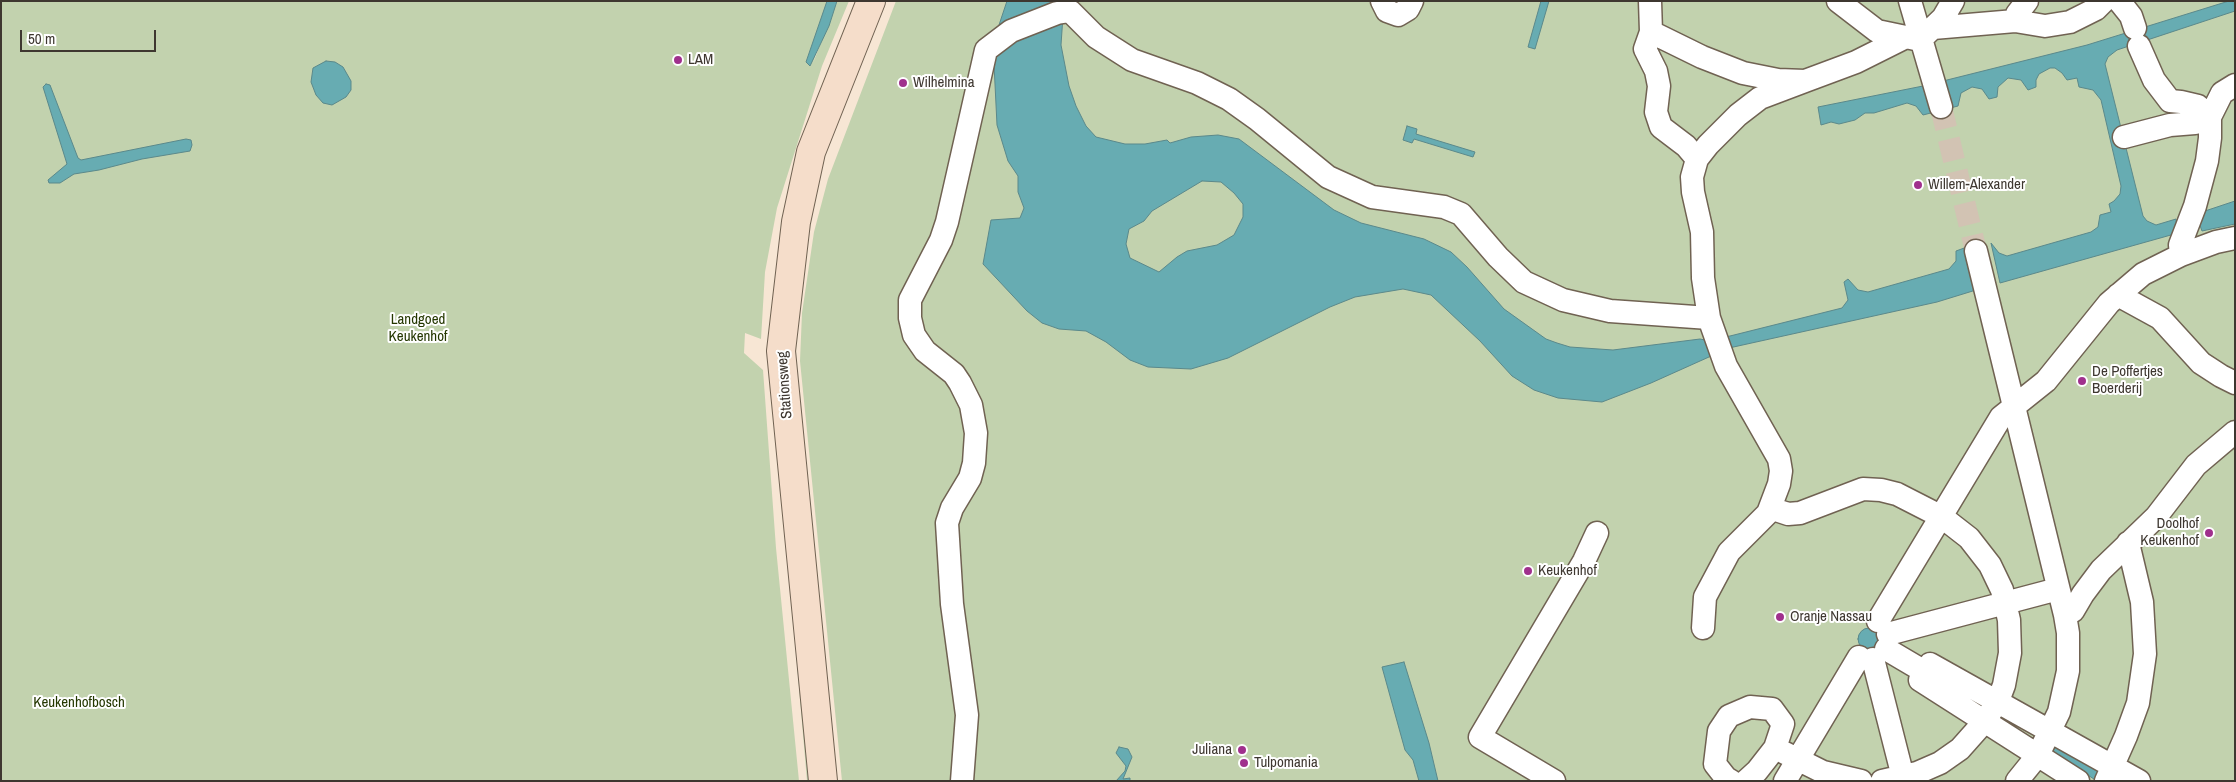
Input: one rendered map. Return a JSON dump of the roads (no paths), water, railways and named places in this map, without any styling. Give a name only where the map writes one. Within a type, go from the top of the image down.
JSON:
[{"type":"main road","name":"Stationsweg","points":[[823,781],[781,351],[796,222],[811,152],[871,1]]},
{"type":"street","points":[[1382,1],[1387,11],[1398,14],[1408,10],[1412,1]]},
{"type":"street","points":[[1650,1],[1651,32],[1645,49],[1658,78],[1656,112],[1660,127],[1686,146],[1697,159]]},
{"type":"street","points":[[1838,1],[1877,31],[1920,35],[2016,21],[2046,26],[2070,22],[2096,8],[2104,1]]},
{"type":"street","points":[[1910,1],[1941,107]]},
{"type":"street","points":[[1703,628],[1705,597],[1729,552],[1768,513],[1779,484],[1781,471],[1779,459],[1726,366],[1710,321],[1703,278],[1702,232],[1693,192],[1692,177],[1697,159],[1738,115],[1760,98],[1856,62],[1920,35],[1943,18],[1953,1]]},
{"type":"street","points":[[2016,21],[2017,14],[2027,1]]},
{"type":"street","points":[[2119,1],[2131,16],[2154,80],[2170,102],[2170,125]]},
{"type":"street","points":[[962,781],[967,715],[952,604],[947,524],[952,508],[970,478],[974,463],[976,433],[971,405],[960,383],[941,362],[925,351],[914,334],[910,318],[910,300],[942,240],[957,185],[986,50],[992,44],[1027,23],[1072,8],[1083,26],[1118,52],[1132,60],[1197,83],[1234,102],[1258,119],[1328,177],[1372,197],[1444,207],[1460,214],[1498,257],[1524,282],[1563,300],[1610,311],[1710,321]]},
{"type":"street","points":[[1651,32],[1702,57],[1744,73],[1778,80],[1805,81]]},
{"type":"street","points":[[2181,255],[2180,245],[2195,206],[2207,161],[2210,117],[2222,92],[2235,84]]},
{"type":"street","points":[[2170,102],[2181,102],[2198,106],[2210,117]]},
{"type":"street","points":[[2124,137],[2170,125],[2195,123],[2210,117]]},
{"type":"street","points":[[1785,781],[1877,644],[1942,517],[2001,417],[2046,381],[2089,327],[2118,295],[2143,274],[2181,255],[2216,242],[2235,238]]},
{"type":"street","points":[[1976,251],[2065,615],[2069,652],[2068,670],[2062,699],[2051,732],[2038,755],[2017,781]]},
{"type":"street","points":[[2118,295],[2160,318],[2202,363],[2235,383]]},
{"type":"street","points":[[2065,615],[2073,611],[2082,594],[2097,576],[2156,517],[2196,465],[2235,432]]},
{"type":"street","points":[[1770,508],[1788,514],[1800,513],[1863,489],[1881,490],[1897,494],[1942,517],[1956,526],[1980,551],[1996,577],[2006,603],[2009,620],[2010,652],[2004,685],[1998,700],[1984,722],[1969,740],[1950,756],[1929,769],[1897,780],[1877,644]]},
{"type":"street","points":[[1554,781],[1480,737],[1580,568],[1597,533]]},
{"type":"street","points":[[2110,774],[2138,703],[2145,654],[2142,602],[2128,543]]},
{"type":"street","points":[[1877,644],[2006,603],[2058,589]]},
{"type":"street","points":[[1877,644],[1925,672]]},
{"type":"street","points":[[2078,781],[1920,680],[1930,664],[1998,700],[2051,732],[2110,774],[2139,781]]},
{"type":"street","points":[[1731,781],[1726,778],[1715,764],[1719,731],[1729,716],[1750,707],[1772,708],[1783,724],[1775,748],[1757,771],[1746,781]]},
{"type":"street","points":[[1775,748],[1823,772],[1861,781]]},
{"type":"water","points":[[827,1],[837,1],[829,26],[810,66],[806,62]]},
{"type":"water","points":[[1007,1],[1064,1],[1061,45],[1069,86],[1086,126],[1096,137],[1125,144],[1145,144],[1167,140],[1170,143],[1191,137],[1218,135],[1239,139],[1334,210],[1361,223],[1424,239],[1451,252],[1467,267],[1504,309],[1546,339],[1570,347],[1613,350],[1700,339],[1710,341],[1842,308],[1848,300],[1844,282],[1848,279],[1858,290],[1868,292],[1949,269],[1956,261],[1956,251],[1967,247],[1976,290],[1937,302],[1729,348],[1651,383],[1602,402],[1558,398],[1534,390],[1512,376],[1480,341],[1431,295],[1403,289],[1355,297],[1330,307],[1228,358],[1191,369],[1148,367],[1130,360],[1106,342],[1086,331],[1059,329],[1042,323],[1027,311],[983,264],[991,220],[1020,218],[1024,208],[1018,192],[1018,176],[1008,161],[997,125],[994,64],[998,28]],"holes":[[[1202,181],[1221,182],[1243,204],[1243,217],[1234,235],[1217,245],[1187,251],[1159,272],[1130,258],[1126,244],[1129,229],[1144,221],[1152,211]]]},
{"type":"water","points":[[1541,1],[1549,1],[1535,49],[1528,47]]},
{"type":"water","points":[[2229,1],[2235,1],[2235,11],[2117,50],[2108,57],[2105,64],[2143,216],[2147,221],[2156,225],[2176,219],[2178,233],[2000,283],[1991,243],[1999,253],[2007,256],[2091,232],[2098,227],[2100,215],[2111,212],[2109,204],[2120,194],[2121,186],[2101,100],[2093,90],[2079,87],[2077,78],[2067,80],[2055,68],[2050,68],[2039,74],[2036,80],[2036,87],[2028,90],[2021,80],[2008,78],[1998,87],[1997,97],[1989,99],[1982,89],[1972,87],[1961,93],[1958,106],[1923,115],[1916,106],[1907,103],[1874,113],[1865,113],[1855,120],[1839,124],[1831,122],[1821,125],[1818,107],[1923,86],[2087,45]]},
{"type":"water","points":[[326,61],[335,62],[343,67],[351,81],[351,90],[346,97],[332,105],[323,103],[316,95],[311,82],[313,68]]},
{"type":"water","points":[[46,84],[50,85],[78,158],[81,160],[186,139],[191,140],[190,151],[74,174],[60,183],[49,183],[48,180],[67,164],[43,87]]},
{"type":"water","points":[[1407,126],[1417,129],[1416,134],[1475,152],[1473,157],[1414,139],[1412,143],[1403,140]]},
{"type":"water","points":[[2235,201],[2235,224],[2202,231],[2198,220],[2202,212]]},
{"type":"water","points":[[1869,628],[1877,631],[1880,639],[1877,647],[1869,650],[1861,647],[1858,639],[1861,631]]},
{"type":"water","points":[[1404,662],[1429,743],[1438,781],[1419,781],[1413,760],[1405,750],[1382,667]]},
{"type":"water","points":[[2054,743],[2105,773],[2097,781],[2049,750]]},
{"type":"water","points":[[1119,747],[1128,749],[1132,757],[1123,779],[1130,778],[1130,781],[1116,781],[1125,771],[1126,766],[1116,753]]},
{"type":"tunnel","points":[[1941,107],[1976,251]]},
{"type":"place","name":"LAM","points":[[678,60]]},
{"type":"place","name":"Wilhelmina","points":[[903,83]]},
{"type":"place","name":"Willem-Alexander","points":[[1918,185]]},
{"type":"place","name":"De Poffertjes Boerderij","points":[[2082,381]]},
{"type":"place","name":"Doolhof Keukenhof","points":[[2209,533]]},
{"type":"place","name":"Keukenhof","points":[[1528,571]]},
{"type":"place","name":"Oranje Nassau","points":[[1780,617]]},
{"type":"place","name":"Juliana","points":[[1242,750]]},
{"type":"place","name":"Tulpomania","points":[[1244,763]]},
{"type":"park label","name":"Landgoed Keukenhof","points":[[418,328]]},
{"type":"park label","name":"Keukenhofbosch","points":[[79,703]]}]
